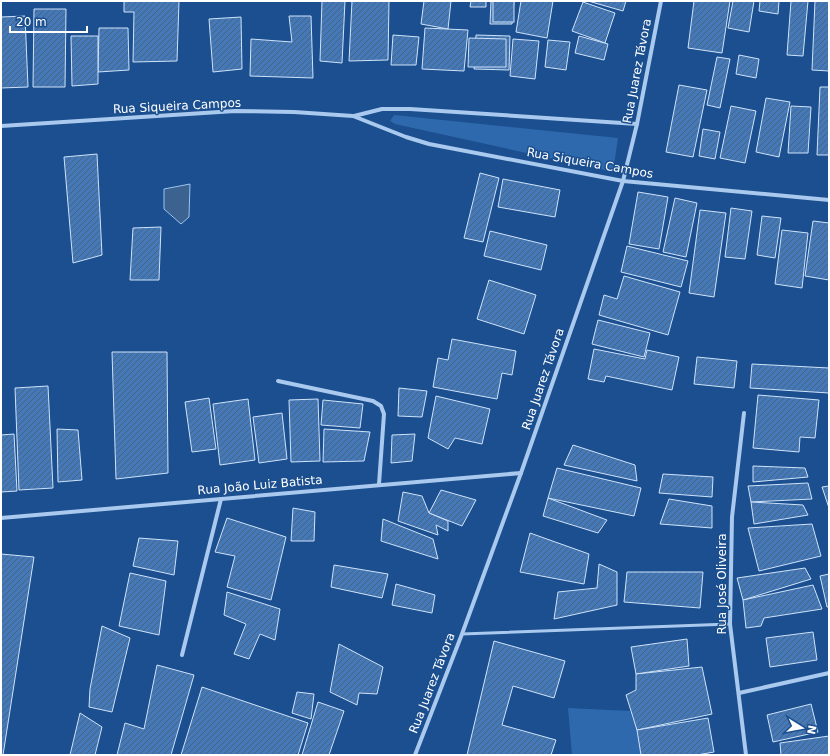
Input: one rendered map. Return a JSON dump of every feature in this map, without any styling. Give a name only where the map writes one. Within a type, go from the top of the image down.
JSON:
[{"type":"street","name":"Rua Juarez Távora","points":[[415,755],[462,634],[521,473],[623,181],[637,124],[661,1]]},
{"type":"street","name":"Rua Siqueira Campos","points":[[1,126],[235,112],[294,112],[353,116],[382,109],[410,109],[637,124]]},
{"type":"street","name":"Rua Siqueira Campos","points":[[353,116],[406,137],[429,144],[623,181],[829,200]]},
{"type":"street","points":[[278,381],[373,401],[381,406],[384,414],[379,484]]},
{"type":"street","name":"Rua José Oliveira","points":[[744,413],[732,517],[730,624],[746,755]]},
{"type":"street","name":"Rua João Luiz Batista","points":[[1,518],[379,484],[521,473]]},
{"type":"street","points":[[182,655],[221,499]]},
{"type":"street","points":[[738,694],[829,673]]},
{"type":"lane","points":[[462,634],[730,624]]},
{"type":"shaded area","points":[[394,115],[618,138],[613,172],[395,124],[390,121]]},
{"type":"shaded area","points":[[190,184],[189,217],[181,224],[164,209],[164,189]]},
{"type":"shaded area","points":[[568,708],[630,711],[637,730],[641,755],[572,755]]},
{"type":"building","points":[[124,1],[179,1],[177,61],[133,62],[134,12],[124,12]]},
{"type":"building","points":[[322,1],[345,1],[342,63],[320,61]]},
{"type":"building","points":[[352,1],[389,1],[388,60],[349,61]]},
{"type":"building","points":[[424,1],[451,1],[448,29],[421,24]]},
{"type":"building","points":[[471,1],[486,1],[486,7],[470,7]]},
{"type":"building","points":[[491,1],[514,1],[512,24],[490,24]]},
{"type":"building","points":[[493,1],[514,1],[514,22],[493,22]]},
{"type":"building","points":[[521,1],[553,1],[547,38],[516,32]]},
{"type":"building","points":[[588,1],[626,1],[623,11]]},
{"type":"building","points":[[694,1],[730,1],[722,53],[688,48]]},
{"type":"building","points":[[733,1],[754,1],[749,32],[728,28]]},
{"type":"building","points":[[760,1],[779,1],[778,14],[759,11]]},
{"type":"building","points":[[791,1],[808,1],[803,56],[787,55]]},
{"type":"building","points":[[815,1],[829,1],[829,71],[812,70]]},
{"type":"building","points":[[583,2],[615,13],[605,43],[572,31]]},
{"type":"building","points":[[34,9],[66,9],[65,87],[33,87]]},
{"type":"building","points":[[25,16],[28,87],[1,88],[1,17]]},
{"type":"building","points":[[289,16],[311,16],[313,78],[250,76],[251,39],[292,42]]},
{"type":"building","points":[[241,17],[242,69],[213,72],[209,19]]},
{"type":"building","points":[[99,28],[128,28],[129,70],[98,72]]},
{"type":"building","points":[[425,28],[468,30],[464,71],[422,69]]},
{"type":"building","points":[[393,35],[419,37],[416,65],[391,65]]},
{"type":"building","points":[[476,35],[510,36],[509,70],[474,69]]},
{"type":"building","points":[[71,36],[98,36],[98,84],[72,86]]},
{"type":"building","points":[[579,36],[608,44],[604,60],[575,53]]},
{"type":"building","points":[[469,38],[506,39],[506,67],[468,67]]},
{"type":"building","points":[[513,39],[539,41],[535,79],[510,76]]},
{"type":"building","points":[[548,40],[570,42],[566,70],[545,67]]},
{"type":"building","points":[[739,55],[759,59],[756,78],[736,74]]},
{"type":"building","points":[[717,57],[730,59],[720,108],[707,105]]},
{"type":"building","points":[[679,85],[707,90],[693,157],[666,152]]},
{"type":"building","points":[[820,87],[829,87],[829,155],[817,155]]},
{"type":"building","points":[[766,98],[790,102],[779,157],[756,152]]},
{"type":"building","points":[[731,106],[756,111],[745,163],[720,158]]},
{"type":"building","points":[[791,106],[811,107],[808,153],[788,153]]},
{"type":"building","points":[[703,129],[720,132],[715,159],[699,156]]},
{"type":"building","points":[[97,154],[102,255],[73,263],[64,157]]},
{"type":"building","points":[[480,173],[499,178],[483,242],[464,238]]},
{"type":"building","points":[[503,179],[560,190],[555,217],[498,207]]},
{"type":"building","points":[[638,192],[668,197],[659,249],[629,244]]},
{"type":"building","points":[[675,198],[697,203],[686,257],[663,252]]},
{"type":"building","points":[[731,208],[752,211],[745,259],[725,257]]},
{"type":"building","points":[[700,210],[726,213],[714,297],[689,293]]},
{"type":"building","points":[[762,216],[781,218],[775,258],[757,255]]},
{"type":"building","points":[[813,221],[829,223],[829,280],[805,276]]},
{"type":"building","points":[[161,227],[159,280],[130,280],[133,228]]},
{"type":"building","points":[[782,230],[808,233],[802,288],[775,284]]},
{"type":"building","points":[[490,231],[547,245],[541,270],[484,256]]},
{"type":"building","points":[[627,246],[688,261],[681,287],[621,272]]},
{"type":"building","points":[[624,276],[680,292],[668,335],[599,315],[604,295],[617,299]]},
{"type":"building","points":[[489,280],[536,295],[524,334],[477,319]]},
{"type":"building","points":[[598,320],[650,333],[644,357],[592,344]]},
{"type":"building","points":[[452,339],[516,351],[512,375],[502,373],[497,399],[433,387],[438,358],[448,360]]},
{"type":"building","points":[[594,349],[645,359],[647,350],[679,357],[672,390],[606,376],[604,382],[588,379]]},
{"type":"building","points":[[112,352],[167,352],[168,473],[116,479]]},
{"type":"building","points":[[697,357],[737,361],[734,388],[694,384]]},
{"type":"building","points":[[752,364],[829,368],[829,393],[750,388]]},
{"type":"building","points":[[48,386],[53,488],[19,490],[15,388]]},
{"type":"building","points":[[399,388],[427,391],[422,417],[398,416]]},
{"type":"building","points":[[758,395],[819,400],[815,438],[800,437],[799,452],[753,448]]},
{"type":"building","points":[[436,396],[490,409],[482,444],[455,438],[448,449],[428,438]]},
{"type":"building","points":[[209,398],[216,449],[192,452],[185,402]]},
{"type":"building","points":[[248,399],[255,460],[220,465],[213,404]]},
{"type":"building","points":[[318,399],[320,461],[291,462],[289,400]]},
{"type":"building","points":[[323,400],[363,404],[360,428],[321,425]]},
{"type":"building","points":[[282,413],[287,459],[259,463],[253,417]]},
{"type":"building","points":[[57,429],[78,430],[82,480],[58,482]]},
{"type":"building","points":[[324,429],[370,432],[364,461],[323,462]]},
{"type":"building","points":[[14,434],[17,491],[1,492],[1,435]]},
{"type":"building","points":[[415,434],[412,461],[391,463],[392,435]]},
{"type":"building","points":[[573,445],[635,465],[637,481],[564,465]]},
{"type":"building","points":[[753,466],[805,468],[808,477],[753,482]]},
{"type":"building","points":[[557,468],[641,488],[634,516],[548,498]]},
{"type":"building","points":[[663,474],[713,477],[712,497],[659,493]]},
{"type":"building","points":[[808,483],[812,499],[751,502],[748,486]]},
{"type":"building","points":[[829,486],[829,508],[822,487]]},
{"type":"building","points":[[441,490],[476,500],[462,526],[429,513]]},
{"type":"building","points":[[403,492],[422,496],[429,513],[448,521],[448,531],[436,525],[438,535],[398,521]]},
{"type":"building","points":[[548,498],[607,520],[598,533],[543,516]]},
{"type":"building","points":[[669,499],[712,506],[712,528],[660,524]]},
{"type":"building","points":[[751,502],[803,505],[808,515],[754,524]]},
{"type":"building","points":[[293,508],[315,512],[314,541],[291,541]]},
{"type":"building","points":[[227,518],[286,537],[271,600],[227,587],[235,556],[215,552]]},
{"type":"building","points":[[383,519],[433,539],[438,559],[381,541]]},
{"type":"building","points":[[812,524],[821,556],[759,571],[748,528]]},
{"type":"building","points":[[530,533],[589,554],[584,584],[520,572]]},
{"type":"building","points":[[139,538],[178,541],[174,575],[133,566]]},
{"type":"building","points":[[1,554],[34,557],[3,755],[1,755]]},
{"type":"building","points":[[599,564],[617,572],[617,605],[554,619],[558,592],[597,588]]},
{"type":"building","points":[[334,565],[388,574],[382,598],[331,587]]},
{"type":"building","points":[[805,568],[811,579],[743,600],[737,578]]},
{"type":"building","points":[[627,572],[703,572],[700,608],[624,602]]},
{"type":"building","points":[[130,573],[166,581],[159,635],[119,626]]},
{"type":"building","points":[[829,574],[829,607],[827,607],[820,576]]},
{"type":"building","points":[[396,584],[435,595],[432,613],[392,605]]},
{"type":"building","points":[[813,585],[822,609],[764,618],[761,626],[746,628],[743,600]]},
{"type":"building","points":[[227,592],[280,609],[275,640],[260,634],[249,659],[234,654],[246,624],[224,615]]},
{"type":"building","points":[[102,626],[130,638],[112,712],[89,707],[90,689]]},
{"type":"building","points":[[813,632],[817,660],[770,667],[766,638]]},
{"type":"building","points":[[687,639],[689,666],[636,674],[631,647]]},
{"type":"building","points":[[494,641],[565,661],[554,698],[513,686],[502,725],[556,740],[551,755],[467,755]]},
{"type":"building","points":[[339,644],[383,667],[377,694],[359,693],[357,705],[330,692]]},
{"type":"building","points":[[157,665],[194,675],[171,755],[117,755],[125,723],[144,729]]},
{"type":"building","points":[[702,667],[712,714],[637,730],[626,695],[636,690],[636,674]]},
{"type":"building","points":[[202,687],[308,723],[298,755],[181,755]]},
{"type":"building","points":[[297,692],[314,694],[311,719],[292,713]]},
{"type":"building","points":[[318,702],[344,711],[329,755],[302,755]]},
{"type":"building","points":[[811,704],[818,732],[773,742],[767,715]]},
{"type":"building","points":[[80,713],[102,727],[95,755],[70,755]]},
{"type":"building","points":[[708,718],[714,752],[697,755],[641,755],[637,730]]},
{"type":"building","points":[[829,736],[829,755],[781,755],[780,743]]}]
